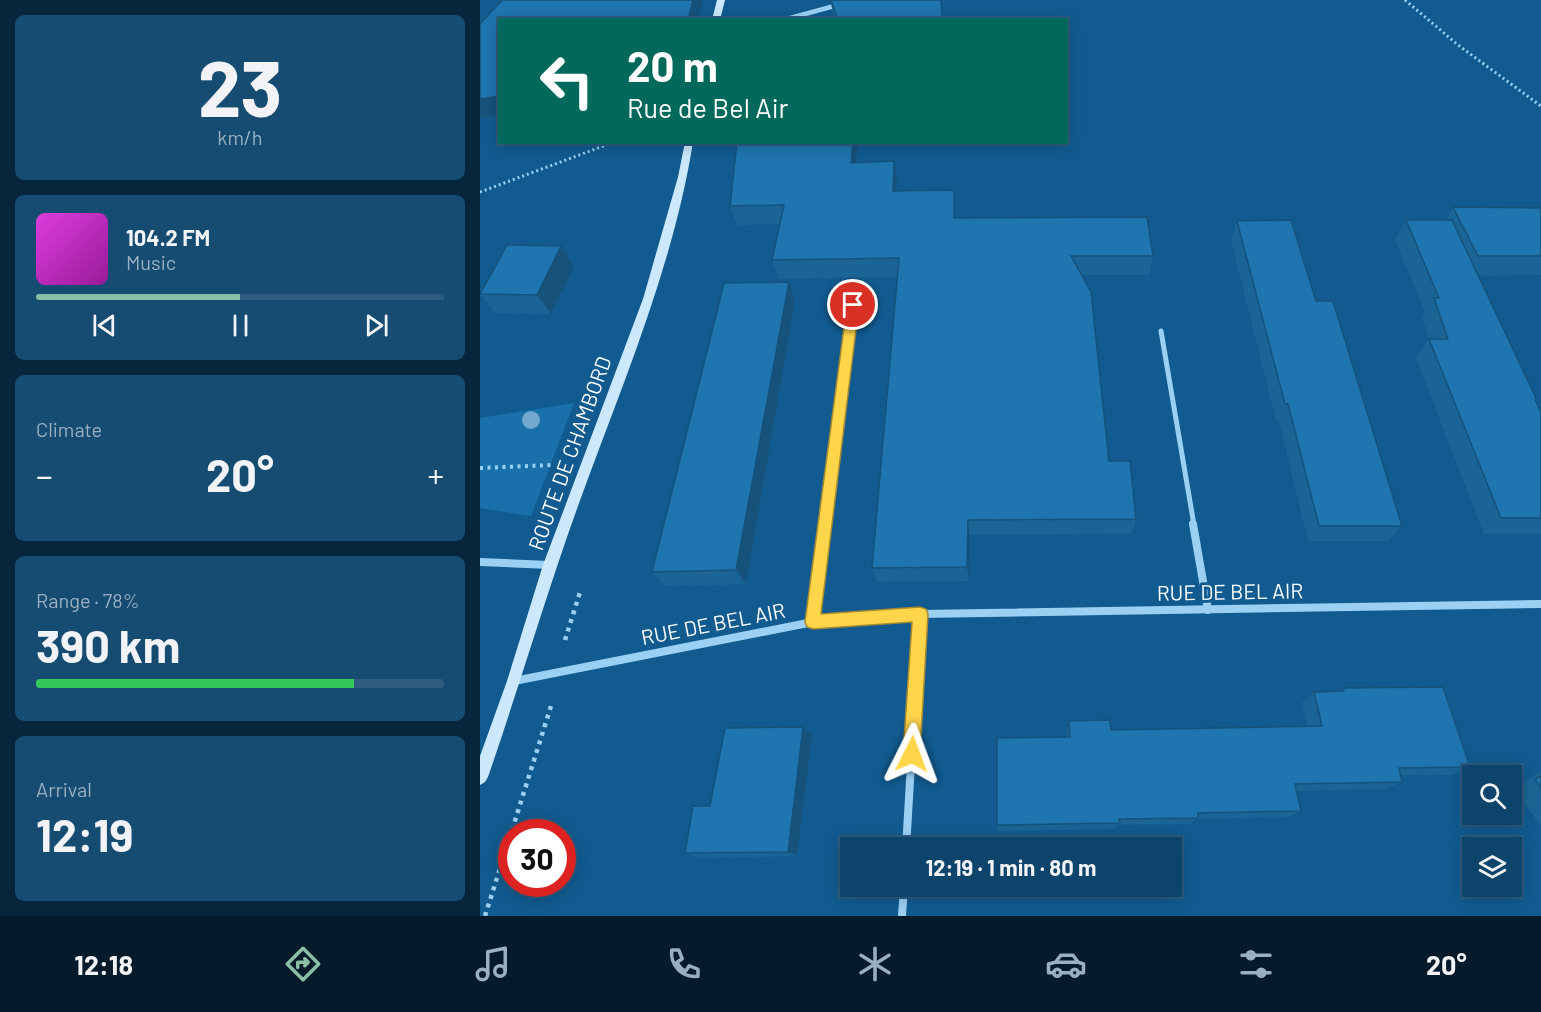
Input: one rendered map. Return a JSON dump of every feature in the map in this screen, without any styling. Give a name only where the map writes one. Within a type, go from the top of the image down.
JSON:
[{"type":"main road","points":[[716,18],[721,0]]},
{"type":"main road","name":"ROUTE DE CHAMBORD","points":[[480,777],[514,681],[550,565],[648,299],[683,177],[689,144]]},
{"type":"street","points":[[790,18],[844,3]]},
{"type":"street","points":[[813,622],[853,305]]},
{"type":"street","points":[[1161,331],[1208,610]]},
{"type":"street","points":[[480,562],[550,565]]},
{"type":"street","name":"RUE DE BEL AIR","points":[[514,681],[558,670],[813,622],[920,614],[1541,604]]},
{"type":"street","points":[[907,837],[920,614]]},
{"type":"street","points":[[902,916],[903,897]]},
{"type":"path","points":[[1405,0],[1458,45],[1541,106]]},
{"type":"path","points":[[480,192],[609,144]]},
{"type":"path","points":[[480,468],[555,465]]},
{"type":"path","points":[[485,916],[550,708]]},
{"type":"shaded area","points":[[574,403],[531,516],[480,508],[480,418]]},
{"type":"building","points":[[502,0],[693,0],[688,18],[498,18],[498,96],[480,99],[480,24]]},
{"type":"building","points":[[831,0],[941,0],[942,18],[837,18]]},
{"type":"building","points":[[737,144],[853,144],[851,163],[894,161],[893,191],[954,190],[954,218],[1147,217],[1153,256],[1071,256],[1091,292],[1109,461],[1130,461],[1136,519],[968,520],[967,567],[872,568],[899,258],[772,260],[784,205],[730,206]]},
{"type":"building","points":[[1453,207],[1541,208],[1541,256],[1478,256]]},
{"type":"building","points":[[1291,220],[1316,301],[1333,301],[1402,526],[1319,526],[1237,221]]},
{"type":"building","points":[[1406,220],[1452,220],[1537,400],[1535,400],[1541,412],[1541,518],[1501,518],[1429,339],[1448,339],[1434,298],[1439,298]]},
{"type":"building","points":[[507,245],[561,246],[537,295],[480,294]]},
{"type":"building","points":[[789,282],[736,570],[652,572],[724,283]]},
{"type":"building","points":[[1443,687],[1469,765],[1399,768],[1402,782],[1295,784],[1301,811],[1198,813],[1198,818],[1119,819],[1120,823],[997,825],[997,738],[1070,737],[1069,721],[1110,720],[1111,730],[1322,726],[1314,692],[1344,691],[1343,688]]},
{"type":"building","points":[[803,727],[788,852],[685,853],[693,806],[710,806],[725,728]]},
{"type":"building","points":[[1541,776],[1541,788],[1535,779]]},
{"type":"route","points":[[853,305],[813,622],[920,614],[912,754]]}]
